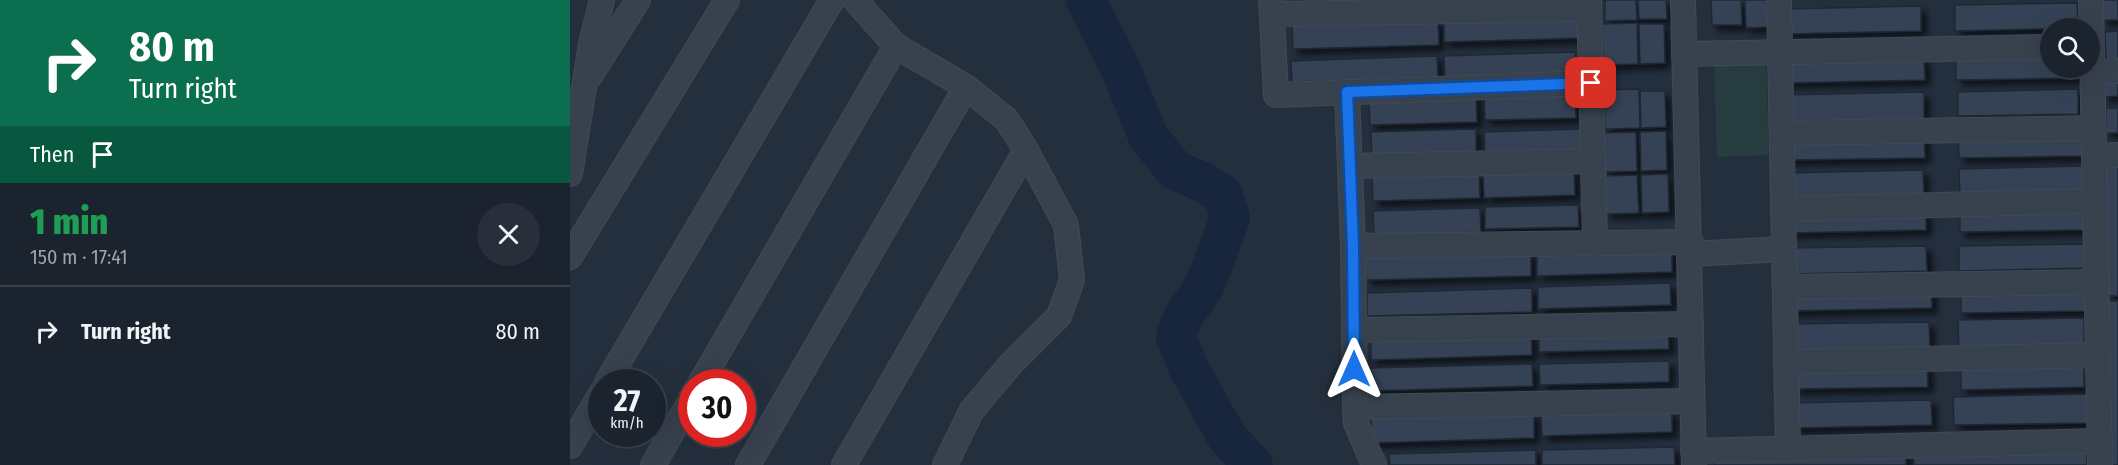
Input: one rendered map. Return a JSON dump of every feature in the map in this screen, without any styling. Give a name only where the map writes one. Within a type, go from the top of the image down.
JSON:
[{"type":"street","points":[[570,174],[584,86],[602,0]]},
{"type":"street","points":[[584,86],[638,0]]},
{"type":"street","points":[[570,257],[727,0]]},
{"type":"street","points":[[615,369],[832,0]]},
{"type":"street","points":[[855,0],[896,46],[966,87],[1006,120],[1026,150],[1066,225],[1072,280],[1059,316],[1011,364],[972,410],[945,465]]},
{"type":"street","points":[[1683,0],[1694,458],[1788,448],[2100,441]]},
{"type":"street","points":[[1779,0],[1788,448]]},
{"type":"street","points":[[2091,0],[2091,18]]},
{"type":"street","points":[[1591,83],[1276,95],[1272,7],[1589,5],[1591,83],[1593,161],[1595,244]]},
{"type":"street","points":[[708,369],[896,46]]},
{"type":"street","points":[[1684,54],[2040,47]]},
{"type":"street","points":[[2100,72],[2118,71]]},
{"type":"street","points":[[2092,78],[2100,465]]},
{"type":"street","points":[[747,465],[966,87]]},
{"type":"street","points":[[1347,92],[1353,246],[1356,423],[1374,465]]},
{"type":"street","points":[[1782,133],[2093,128]]},
{"type":"street","points":[[844,465],[1026,150]]},
{"type":"street","points":[[2094,156],[2118,155]]},
{"type":"street","points":[[1350,166],[1593,161]]},
{"type":"street","points":[[1783,209],[2095,201]]},
{"type":"street","points":[[1353,246],[1595,244],[1784,249]]},
{"type":"street","points":[[1785,287],[2097,282]]},
{"type":"street","points":[[1354,330],[1691,324]]},
{"type":"street","points":[[1786,362],[2098,355]]},
{"type":"street","points":[[1355,407],[1691,401]]},
{"type":"street","points":[[570,446],[588,416]]},
{"type":"street","points":[[653,465],[678,422]]},
{"type":"green space","points":[[1766,64],[1769,155],[1717,157],[1714,65]]},
{"type":"building","points":[[1291,0],[1443,0],[1291,5]]},
{"type":"building","points":[[1605,0],[1636,0],[1637,20],[1605,21]]},
{"type":"building","points":[[1638,0],[1666,0],[1667,19],[1639,19]]},
{"type":"building","points":[[1711,0],[1741,0],[1742,25],[1712,25]]},
{"type":"building","points":[[1745,0],[1770,0],[1771,27],[1746,28]]},
{"type":"building","points":[[2102,0],[2118,0],[2118,20],[2103,20]]},
{"type":"building","points":[[2077,3],[2078,18],[2040,18],[2040,29],[1955,31],[1955,5]]},
{"type":"building","points":[[1921,6],[1921,31],[1784,34],[1784,9]]},
{"type":"building","points":[[1580,17],[1581,38],[1444,42],[1444,21]]},
{"type":"building","points":[[1438,19],[1439,45],[1293,49],[1292,24]]},
{"type":"building","points":[[1637,23],[1638,64],[1603,65],[1602,24]]},
{"type":"building","points":[[1639,24],[1664,24],[1665,63],[1640,64]]},
{"type":"building","points":[[2118,31],[2118,59],[2106,59],[2105,32]]},
{"type":"building","points":[[1575,52],[1576,74],[1445,78],[1444,56]]},
{"type":"building","points":[[2040,53],[2040,78],[2081,78],[1956,80],[1956,55]]},
{"type":"building","points":[[1437,56],[1438,77],[1292,82],[1291,61]]},
{"type":"building","points":[[1924,57],[1925,80],[1783,83],[1783,60]]},
{"type":"building","points":[[2103,74],[2118,74],[2118,96],[2104,97]]},
{"type":"building","points":[[1639,89],[1640,128],[1605,129],[1604,90]]},
{"type":"building","points":[[2078,89],[2078,114],[1958,116],[1958,92]]},
{"type":"building","points":[[1575,91],[1576,118],[1485,120],[1484,93]]},
{"type":"building","points":[[1640,91],[1665,91],[1666,127],[1641,128]]},
{"type":"building","points":[[1924,92],[1924,119],[1786,121],[1786,95]]},
{"type":"building","points":[[1476,94],[1477,122],[1370,125],[1369,97]]},
{"type":"building","points":[[2106,108],[2118,108],[2118,133],[2106,133]]},
{"type":"building","points":[[1476,129],[1476,154],[1372,157],[1371,132]]},
{"type":"building","points":[[1581,129],[1581,153],[1485,156],[1484,132]]},
{"type":"building","points":[[2081,130],[2082,156],[1959,158],[1958,133]]},
{"type":"building","points":[[1666,131],[1667,170],[1641,171],[1640,132]]},
{"type":"building","points":[[1636,132],[1637,171],[1605,172],[1604,133]]},
{"type":"building","points":[[1924,134],[1925,158],[1787,160],[1786,137]]},
{"type":"building","points":[[2118,159],[2118,296],[2108,296],[2105,160]]},
{"type":"building","points":[[2084,166],[2085,192],[1960,195],[1959,169]]},
{"type":"building","points":[[1574,168],[1575,195],[1484,198],[1483,171]]},
{"type":"building","points":[[1923,170],[1924,195],[1786,197],[1786,173]]},
{"type":"building","points":[[1479,173],[1480,198],[1373,201],[1372,176]]},
{"type":"building","points":[[1668,174],[1669,212],[1642,213],[1641,175]]},
{"type":"building","points":[[1637,175],[1639,213],[1606,214],[1605,176]]},
{"type":"building","points":[[1578,205],[1579,227],[1485,229],[1485,207]]},
{"type":"building","points":[[2083,206],[2084,230],[1960,232],[1960,208]]},
{"type":"building","points":[[1480,208],[1481,232],[1374,235],[1373,211]]},
{"type":"building","points":[[1926,210],[1926,230],[1788,233],[1787,213]]},
{"type":"building","points":[[2086,244],[2086,268],[1959,271],[1959,246]]},
{"type":"building","points":[[1926,246],[1927,271],[1789,274],[1789,248]]},
{"type":"building","points":[[1672,248],[1672,272],[1537,276],[1537,252]]},
{"type":"building","points":[[1531,252],[1531,276],[1366,280],[1365,257]]},
{"type":"building","points":[[1670,283],[1671,305],[1538,309],[1538,287]]},
{"type":"building","points":[[2086,284],[2086,311],[1961,313],[1961,287]]},
{"type":"building","points":[[1532,288],[1532,312],[1367,316],[1367,293]]},
{"type":"building","points":[[1931,289],[1932,308],[1789,311],[1789,291]]},
{"type":"building","points":[[2109,301],[2118,301],[2118,465],[2112,465]]},
{"type":"building","points":[[2084,318],[2084,347],[1959,349],[1958,320]]},
{"type":"building","points":[[1929,322],[1930,351],[1790,354],[1789,324]]},
{"type":"building","points":[[1668,328],[1669,349],[1539,352],[1539,331]]},
{"type":"building","points":[[1531,330],[1532,355],[1371,360],[1371,334]]},
{"type":"building","points":[[2084,360],[2084,387],[1961,390],[1961,362]]},
{"type":"building","points":[[1669,361],[1669,382],[1540,385],[1539,364]]},
{"type":"building","points":[[1927,363],[1928,387],[1794,389],[1794,365]]},
{"type":"building","points":[[1532,364],[1533,386],[1370,391],[1370,368]]},
{"type":"building","points":[[2088,394],[2089,423],[1954,425],[1953,397]]},
{"type":"building","points":[[1931,400],[1932,425],[1793,428],[1792,403]]},
{"type":"building","points":[[1672,411],[1672,432],[1542,436],[1541,414]]},
{"type":"building","points":[[1534,413],[1534,438],[1372,443],[1371,417]]},
{"type":"building","points":[[1674,447],[1675,465],[1542,465],[1542,450]]},
{"type":"building","points":[[2086,447],[2087,465],[1914,465],[1913,451]]},
{"type":"building","points":[[1536,450],[1536,465],[1390,465],[1389,454]]},
{"type":"building","points":[[1906,452],[1906,465],[1715,465],[1714,455]]},
{"type":"waterway","points":[[1086,0],[1121,70],[1148,136],[1175,170],[1205,183],[1223,195],[1230,218],[1205,285],[1183,317],[1176,337],[1188,367],[1227,437],[1253,465]]},
{"type":"route","points":[[1354,369],[1353,246],[1347,92],[1591,83]]}]
